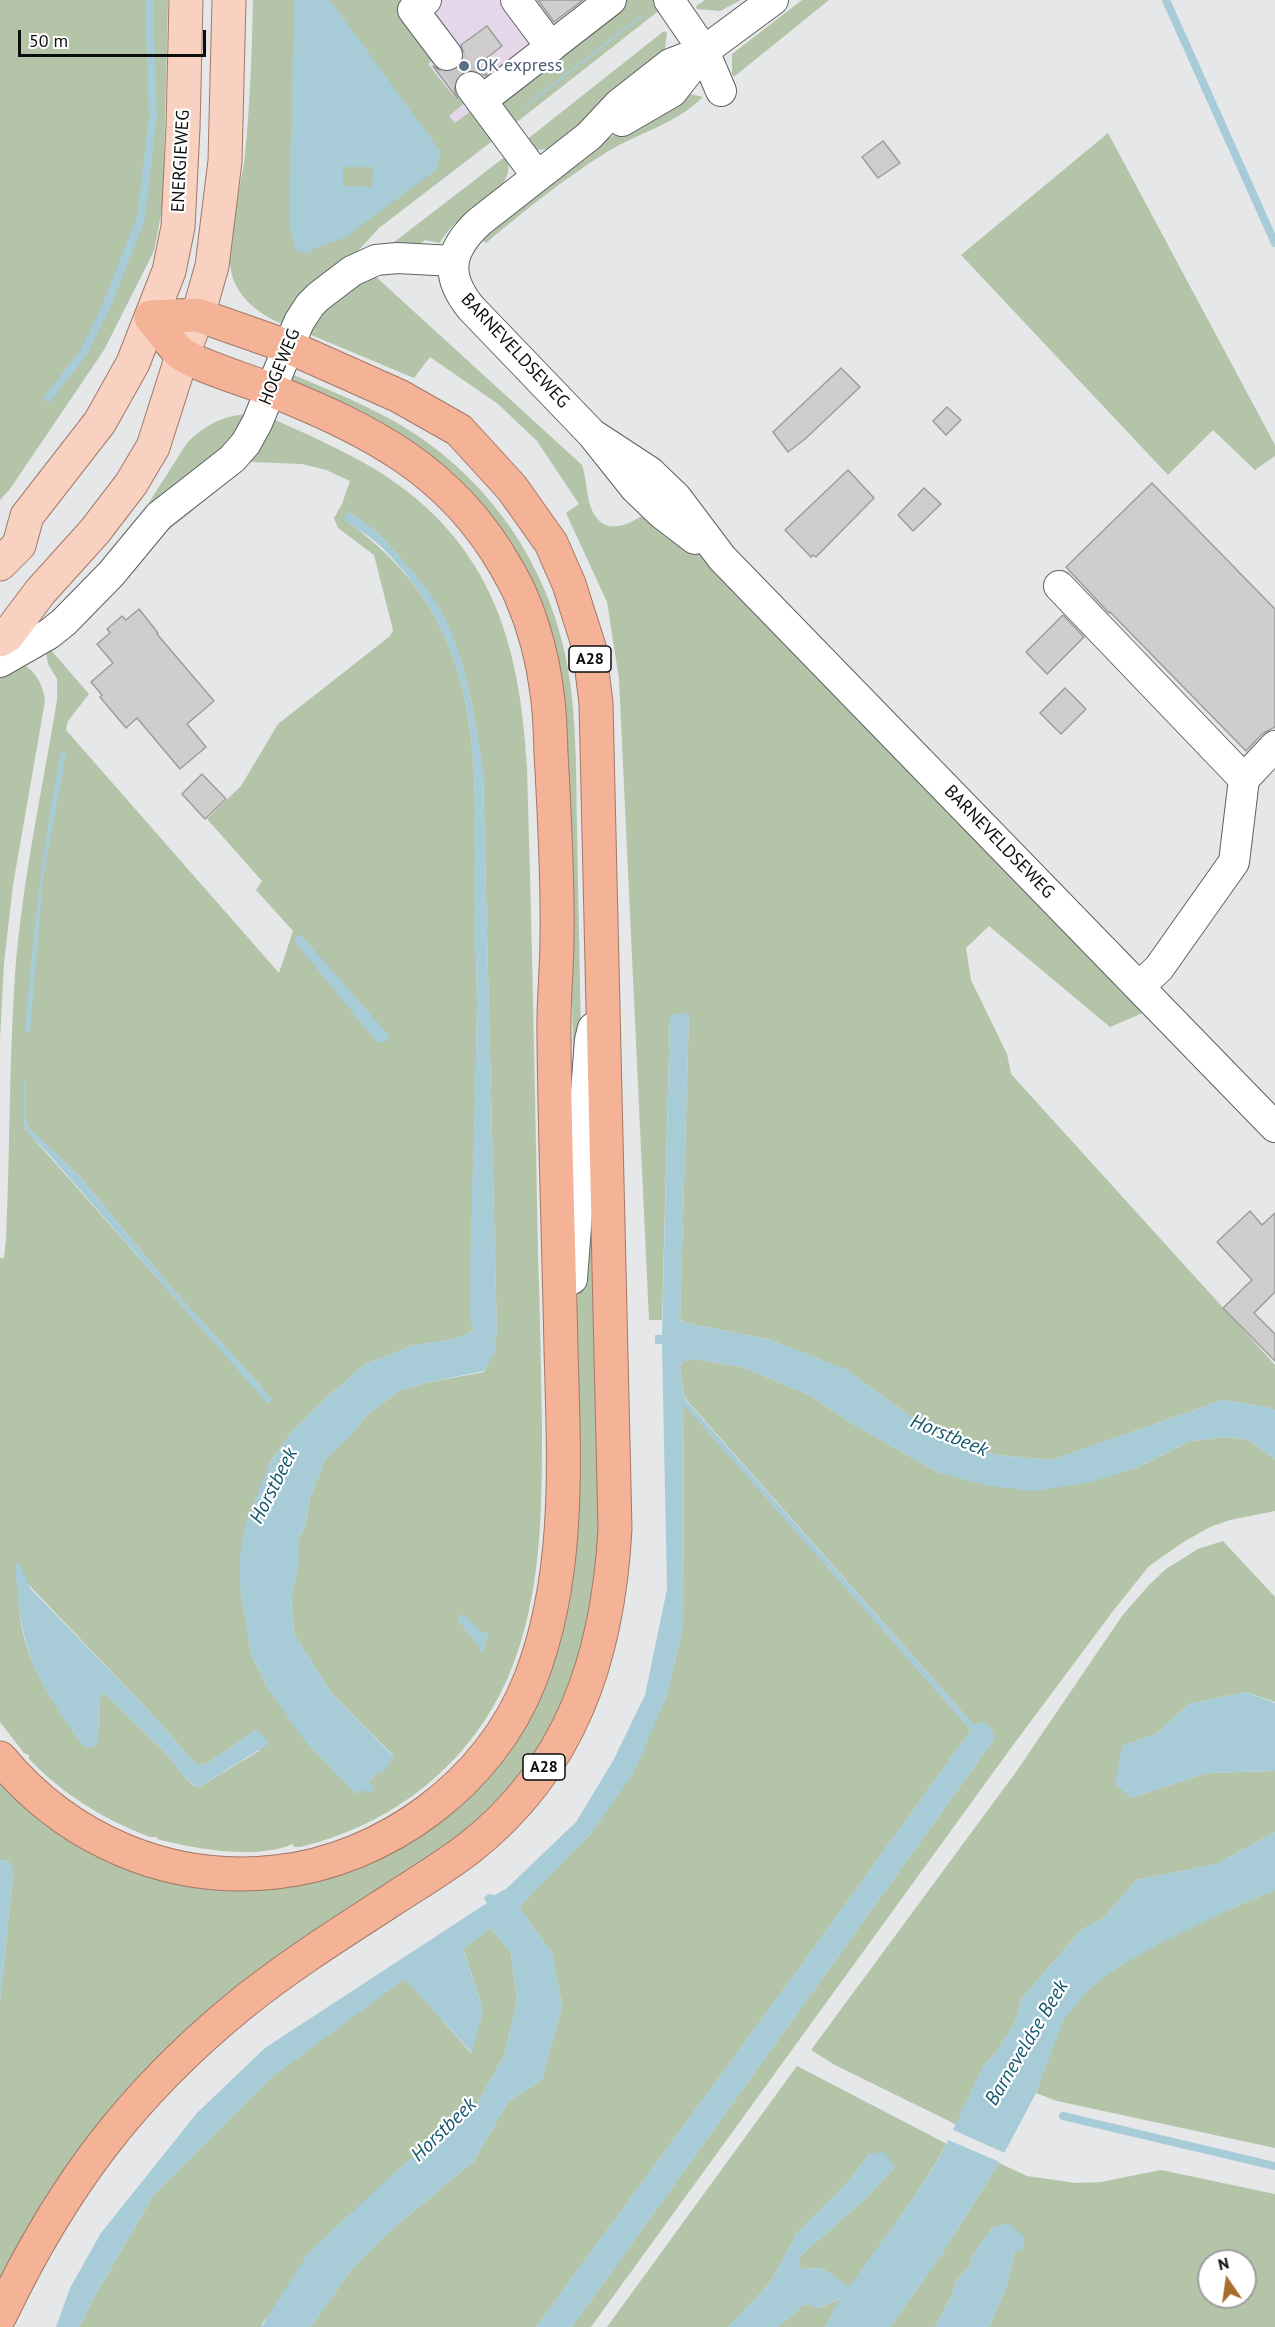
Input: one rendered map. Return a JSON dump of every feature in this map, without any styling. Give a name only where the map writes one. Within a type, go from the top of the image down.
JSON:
[{"type":"highway","points":[[151,317],[198,315]]},
{"type":"highway","name":"A28","points":[[0,2316],[36,2244],[82,2170],[107,2136],[161,2077],[242,2004],[338,1934],[439,1869],[493,1828],[538,1777],[562,1742],[576,1712],[600,1642],[607,1605],[615,1529],[596,704],[589,647],[569,584],[551,543],[512,488],[459,430],[399,396],[289,347],[198,315]]},
{"type":"highway","points":[[151,317],[182,356]]},
{"type":"highway","name":"A28","points":[[0,1758],[24,1788],[88,1834],[144,1859],[178,1868],[222,1874],[257,1874],[289,1871],[362,1851],[422,1816],[464,1780],[502,1734],[529,1684],[549,1614],[560,1546],[563,1415],[554,1031],[557,910],[548,693],[537,643],[520,592],[489,537],[447,490],[400,453],[361,430],[271,389],[182,356]]},
{"type":"main road","name":"ENERGIEWEG","points":[[151,317],[169,271],[178,227],[186,0]]},
{"type":"main road","points":[[0,640],[7,636],[40,592],[95,531],[131,484],[153,447],[182,356],[198,315],[212,266],[222,201],[225,161],[230,0]]},
{"type":"main road","points":[[0,564],[19,545],[14,521],[100,422],[132,363],[151,317]]},
{"type":"main road","points":[[0,608],[40,592]]},
{"type":"street","points":[[426,0],[413,10],[447,55]]},
{"type":"street","points":[[516,0],[551,46]]},
{"type":"street","points":[[537,176],[476,94],[551,46],[612,0]]},
{"type":"street","points":[[669,0],[704,51],[721,91]]},
{"type":"street","points":[[453,261],[457,247],[465,235],[590,136],[620,104],[670,64],[704,51],[773,0]]},
{"type":"street","name":"HOGEWEG","points":[[0,662],[49,634],[64,622],[111,574],[159,516],[232,459],[246,443],[299,322],[310,305],[360,266],[384,259],[453,261]]},
{"type":"street","name":"BARNEVELDSEWEG","points":[[453,261],[453,277],[467,303],[592,434],[635,488],[661,513],[722,558],[1275,1127]]},
{"type":"street","points":[[1059,586],[1244,779]]},
{"type":"street","points":[[1140,986],[1159,968],[1234,862],[1244,779],[1275,746]]},
{"type":"street","points":[[563,1415],[590,1040],[602,996]]},
{"type":"shaded area","points":[[359,0],[651,0],[467,144]]},
{"type":"green space","points":[[0,0],[168,0],[163,204],[154,251],[104,350],[10,489],[0,500]]},
{"type":"green space","points":[[253,0],[409,0],[434,59],[428,64],[455,98],[461,94],[466,102],[449,116],[455,123],[472,110],[495,139],[379,228],[288,327],[264,314],[244,297],[234,281],[231,268],[233,220],[247,136]]},
{"type":"green space","points":[[623,0],[654,0],[661,9],[513,125],[501,109],[500,97],[541,64],[546,71],[552,65],[547,59]]},
{"type":"green space","points":[[705,0],[741,0],[720,11],[697,9],[696,6]]},
{"type":"green space","points":[[802,0],[829,0],[735,76],[732,75],[732,54]]},
{"type":"green space","points":[[664,31],[667,33],[665,48],[657,63],[549,149],[536,150],[525,141]]},
{"type":"green space","points":[[690,94],[703,97],[681,114],[619,145],[591,162],[545,195],[486,243],[482,240],[593,148],[666,103]]},
{"type":"green space","points":[[1108,133],[1275,445],[1275,456],[1255,470],[1213,430],[1168,475],[961,255]]},
{"type":"green space","points":[[506,156],[507,177],[502,185],[494,194],[456,223],[440,243],[425,240],[413,251],[389,246]]},
{"type":"green space","points":[[374,275],[582,465],[591,508],[602,523],[609,526],[624,525],[647,513],[702,557],[964,823],[1145,1012],[1110,1027],[989,926],[966,948],[971,980],[1007,1054],[1011,1074],[1275,1365],[1275,1411],[1271,1408],[1223,1400],[1052,1460],[997,1455],[941,1438],[845,1369],[768,1339],[686,1323],[680,1319],[689,1013],[670,1016],[662,1320],[649,1320],[619,679],[607,602],[566,513],[579,504],[537,441],[498,404],[430,357],[414,378],[304,332],[317,308]]},
{"type":"green space","points":[[287,372],[395,422],[428,443],[455,465],[501,515],[520,542],[550,603],[568,669],[575,728],[581,1042],[574,1089],[567,770],[550,628],[540,601],[515,549],[499,524],[461,480],[410,441],[283,380]]},
{"type":"green space","points":[[252,414],[249,422],[72,605],[34,629],[80,588],[141,515],[187,443],[208,426],[224,418]]},
{"type":"green space","points":[[268,417],[296,429],[378,471],[417,499],[448,530],[473,563],[492,599],[507,637],[517,678],[523,722],[527,768],[542,1427],[538,1553],[528,1615],[509,1675],[493,1707],[451,1763],[397,1806],[367,1823],[334,1837],[300,1847],[294,1847],[293,1844],[261,1851],[225,1851],[150,1837],[100,1814],[70,1795],[29,1759],[29,1755],[24,1753],[0,1722],[0,1258],[4,1258],[6,1239],[12,1041],[18,940],[27,871],[57,700],[57,679],[48,664],[46,652],[50,649],[89,694],[68,721],[66,730],[279,973],[293,931],[256,890],[262,881],[207,819],[241,786],[278,724],[390,636],[393,630],[374,555],[338,528],[334,518],[350,481],[326,470],[302,464],[251,462],[232,475],[217,491],[141,552]],"holes":[[[350,513],[373,529],[424,586],[439,611],[461,660],[473,712],[483,771],[497,1337],[494,1337],[495,1348],[484,1372],[425,1383],[399,1391],[366,1416],[350,1436],[325,1460],[310,1498],[305,1527],[299,1538],[299,1563],[291,1599],[294,1634],[332,1694],[393,1755],[369,1782],[267,1687],[251,1654],[240,1585],[261,1489],[270,1462],[292,1432],[364,1365],[414,1345],[456,1339],[474,1330],[470,1317],[477,1004],[475,804],[471,735],[456,668],[435,617],[414,585],[390,557],[345,520]],[[26,1080],[26,1120],[29,1128],[81,1178],[177,1294],[259,1384],[271,1399],[268,1403],[25,1129],[24,1081]],[[26,1582],[197,1765],[206,1764],[257,1729],[259,1751],[199,1787],[195,1787],[167,1754],[104,1693],[99,1698],[98,1742],[91,1747],[83,1746],[62,1716],[35,1667],[23,1632],[21,1602]]]},
{"type":"green space","points":[[23,665],[32,671],[38,680],[45,701],[13,885],[4,963],[0,1039],[0,671]]},
{"type":"green space","points":[[593,1100],[603,1562],[566,1713],[490,1817],[225,2007],[0,2294],[0,2000],[13,1875],[9,1861],[0,1860],[0,1773],[100,1850],[341,1866],[527,1705],[569,1408]]},
{"type":"green space","points":[[694,1359],[742,1367],[809,1395],[856,1426],[939,1473],[1134,1469],[1190,1441],[1227,1437],[1248,1440],[1275,1459],[1275,1511],[1230,1520],[1210,1527],[1149,1566],[1008,1752],[591,2327],[572,2327],[995,1738],[984,1722],[974,1725],[684,1397],[680,1367],[682,1362]]},
{"type":"green space","points":[[684,1404],[971,1730],[536,2327],[311,2327],[350,2271],[389,2232],[474,2161],[508,2102],[542,2080],[562,2006],[552,1953],[519,1907],[590,1835],[666,1699],[683,1628]]},
{"type":"green space","points":[[1223,1541],[1275,1597],[1275,1702],[1246,1692],[1189,1704],[1156,1734],[1122,1746],[1131,1798],[1207,1773],[1275,1771],[1275,1832],[1217,1864],[1136,1880],[1104,1918],[1081,1930],[1022,1998],[1015,2023],[994,2055],[983,2066],[957,2125],[835,2065],[811,2050],[1016,1772],[1122,1616],[1166,1569],[1198,1549]]},
{"type":"green space","points":[[1275,1890],[1275,2148],[1057,2101],[1036,2093],[1063,2020],[1078,2000],[1100,1980],[1158,1943]]},
{"type":"green space","points":[[491,1928],[511,1953],[517,2001],[504,2056],[477,2104],[393,2174],[261,2327],[79,2327],[154,2194],[273,2076],[405,1978],[471,2053],[483,2010],[463,1948]]},
{"type":"green space","points":[[797,2066],[947,2144],[915,2196],[849,2288],[822,2268],[800,2269],[800,2256],[865,2199],[894,2168],[869,2154],[849,2181],[797,2233],[770,2283],[728,2327],[607,2327]]},
{"type":"green space","points":[[999,2163],[1027,2176],[1076,2183],[1101,2182],[1161,2170],[1275,2194],[1275,2327],[989,2327],[1007,2285],[1014,2253],[1002,2224],[992,2228],[972,2257],[970,2267],[958,2278],[935,2327],[890,2327],[942,2254]]},
{"type":"green space","points":[[841,2299],[825,2327],[778,2327],[805,2304],[818,2308]]},
{"type":"water","points":[[294,0],[330,0],[441,152],[437,169],[346,237],[317,247],[308,253],[296,251],[289,225]],"holes":[[[343,167],[373,167],[372,187],[343,186]]]},
{"type":"water","points":[[641,15],[642,17],[518,113],[533,99]]},
{"type":"water","name":"Horstbeek","points":[[349,513],[363,521],[383,538],[438,605],[458,650],[473,710],[483,771],[497,1337],[494,1338],[497,1349],[484,1371],[425,1383],[399,1391],[366,1416],[350,1436],[325,1460],[310,1498],[305,1527],[299,1538],[299,1563],[291,1599],[294,1634],[332,1694],[394,1757],[383,1773],[378,1772],[369,1782],[375,1788],[369,1794],[364,1789],[357,1795],[304,1740],[267,1687],[251,1654],[240,1585],[240,1558],[245,1525],[270,1462],[292,1432],[364,1365],[414,1345],[455,1339],[474,1330],[470,1317],[470,1278],[477,1004],[474,770],[465,701],[444,635],[431,610],[416,586],[398,564],[378,544],[345,520],[345,514]]},
{"type":"water","points":[[64,751],[66,754],[43,878],[30,1032],[27,1034],[25,1031],[28,996],[43,857],[54,788],[61,753]]},
{"type":"water","points":[[298,935],[301,935],[387,1033],[389,1037],[387,1041],[380,1043],[376,1041],[294,941]]},
{"type":"water","points":[[689,1013],[680,1320],[768,1339],[845,1369],[941,1438],[997,1455],[1052,1460],[1223,1400],[1272,1408],[1275,1411],[1275,1459],[1248,1440],[1227,1437],[1190,1441],[1134,1469],[1090,1482],[1035,1491],[990,1486],[939,1473],[856,1426],[809,1395],[742,1367],[694,1359],[682,1362],[680,1367],[684,1398],[974,1725],[984,1722],[992,1730],[995,1738],[572,2327],[536,2327],[971,1730],[684,1405],[683,1628],[666,1699],[633,1774],[590,1835],[519,1907],[552,1953],[562,2006],[542,2080],[508,2102],[474,2161],[389,2232],[350,2271],[311,2327],[261,2327],[308,2253],[393,2174],[477,2104],[504,2056],[517,2001],[511,1953],[491,1928],[463,1949],[483,2010],[472,2053],[405,1979],[273,2076],[154,2194],[79,2327],[56,2327],[70,2288],[101,2233],[197,2113],[265,2048],[487,1903],[484,1898],[488,1894],[495,1895],[506,1889],[576,1822],[613,1761],[645,1695],[667,1589],[662,1344],[655,1344],[655,1335],[662,1335],[670,1015]]},
{"type":"water","points":[[26,1079],[26,1120],[29,1128],[81,1178],[177,1294],[259,1384],[271,1402],[266,1402],[29,1134],[24,1126],[24,1081]]},
{"type":"water","points":[[17,1563],[30,1588],[149,1711],[197,1765],[206,1764],[257,1729],[268,1742],[267,1745],[197,1788],[183,1775],[167,1754],[104,1693],[99,1698],[98,1742],[91,1747],[83,1746],[47,1692],[31,1658],[20,1613],[15,1566]]},
{"type":"water","points":[[461,1614],[466,1616],[482,1633],[490,1630],[482,1654],[457,1619]]},
{"type":"water","points":[[1246,1692],[1275,1703],[1275,1771],[1207,1773],[1131,1798],[1115,1784],[1122,1746],[1156,1734],[1189,1704]]},
{"type":"water","name":"Barneveldse Beek","points":[[1275,1832],[1275,1890],[1162,1942],[1117,1968],[1089,1989],[1064,2019],[1036,2093],[999,2163],[942,2254],[890,2327],[825,2327],[840,2299],[818,2308],[805,2304],[778,2327],[728,2327],[770,2283],[797,2233],[849,2181],[869,2154],[885,2152],[894,2168],[865,2199],[800,2256],[800,2269],[822,2268],[849,2287],[915,2196],[943,2151],[983,2066],[994,2055],[1015,2023],[1022,1998],[1081,1930],[1104,1918],[1136,1880],[1217,1864]]},
{"type":"water","points":[[0,1860],[9,1861],[13,1875],[0,2000]]},
{"type":"water","points":[[1009,2224],[1024,2236],[1024,2249],[1014,2253],[1007,2285],[989,2327],[935,2327],[958,2278],[970,2267],[972,2257],[992,2228]]},
{"type":"pier","points":[[951,2129],[1007,2154],[1002,2163],[946,2139]]},
{"type":"building","points":[[538,0],[583,0],[554,22]]},
{"type":"building","points":[[487,26],[502,46],[479,64],[487,75],[470,70],[460,74],[455,81],[454,88],[457,98],[433,66],[441,71],[449,72],[457,69],[463,61],[464,53],[461,45]]},
{"type":"building","points":[[883,141],[900,163],[878,178],[862,157]]},
{"type":"building","points":[[841,368],[860,387],[788,452],[773,432]]},
{"type":"building","points":[[947,407],[961,420],[946,435],[933,421]]},
{"type":"building","points":[[848,470],[874,498],[816,557],[813,555],[811,557],[785,530]]},
{"type":"building","points":[[1152,483],[1275,609],[1275,727],[1262,734],[1246,751],[1066,567]]},
{"type":"building","points":[[924,488],[941,504],[913,531],[898,515]]},
{"type":"building","points":[[139,609],[157,634],[214,701],[187,724],[206,747],[180,769],[137,718],[126,728],[100,697],[102,695],[91,682],[113,663],[97,644],[110,633],[107,629],[122,616],[126,620]]},
{"type":"building","points":[[1063,615],[1084,637],[1047,674],[1026,652]]},
{"type":"building","points":[[1065,688],[1086,709],[1061,734],[1040,713]]},
{"type":"building","points":[[202,774],[226,799],[205,819],[182,794]]},
{"type":"building","points":[[1250,1211],[1262,1225],[1275,1213],[1275,1292],[1254,1313],[1275,1334],[1275,1361],[1223,1308],[1252,1280],[1217,1242]]},
{"type":"waterway","points":[[48,398],[84,352],[106,307],[141,218],[153,116],[149,0]]},
{"type":"waterway","points":[[1166,0],[1275,243]]},
{"type":"waterway","points":[[1063,2116],[1275,2166]]},
{"type":"tunnel","points":[[447,55],[471,87]]},
{"type":"place","name":"OK express","points":[[464,66]]}]
